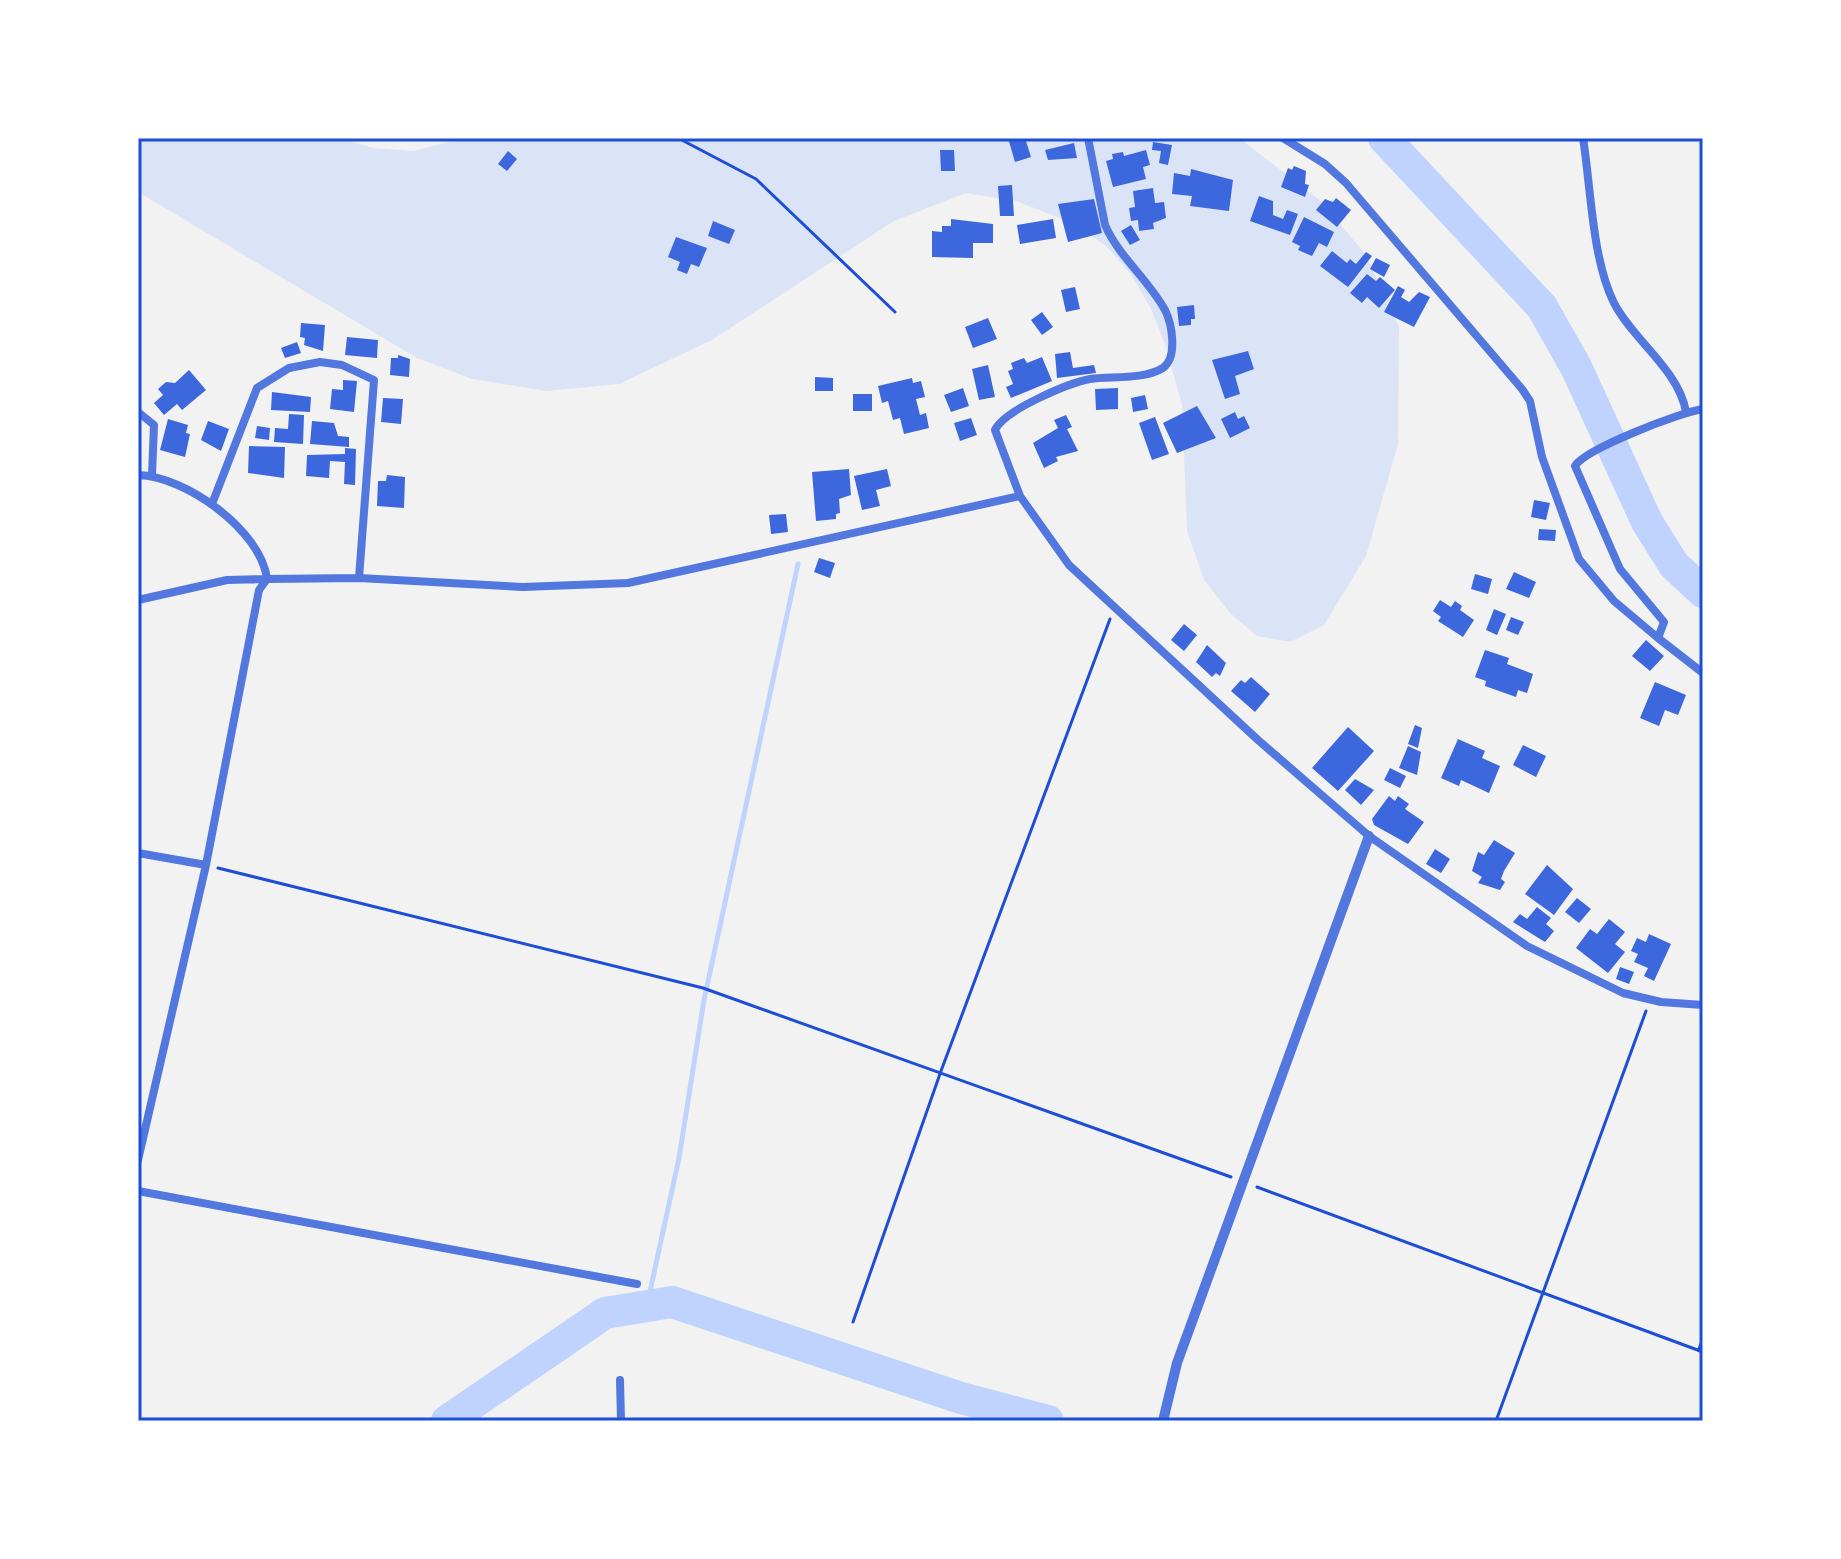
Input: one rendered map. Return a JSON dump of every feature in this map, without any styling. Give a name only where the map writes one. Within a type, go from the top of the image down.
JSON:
[{"type":"street","points":[[1088,138],[1105,225],[1122,252],[1147,280],[1166,313],[1172,329],[1170,357],[1162,368],[1149,373],[1074,384],[998,422],[995,430],[1020,496],[1069,565],[1258,740],[1369,836],[1527,946],[1611,988],[1650,1000],[1703,1005]]},
{"type":"street","points":[[1583,138],[1607,287],[1622,316],[1680,392],[1686,412]]},
{"type":"street","points":[[1289,139],[1346,183],[1522,389],[1530,401],[1542,457],[1579,559],[1614,601],[1703,673]]},
{"type":"street","points":[[212,504],[257,388],[289,368],[320,362],[342,365],[374,380],[359,578]]},
{"type":"street","points":[[1658,638],[1664,622],[1620,569],[1575,466],[1582,457],[1632,434],[1686,412],[1703,409]]},
{"type":"street","points":[[138,412],[154,425],[152,475]]},
{"type":"street","points":[[138,475],[152,475],[212,504],[254,545],[265,565],[267,579],[259,590],[206,865],[138,1160]]},
{"type":"street","points":[[138,600],[227,580],[359,578],[523,587],[628,583],[1020,496]]},
{"type":"street","points":[[1163,1421],[1177,1363],[1369,836]]},
{"type":"street","points":[[138,853],[206,865]]},
{"type":"street","points":[[138,1191],[637,1284]]},
{"type":"street","points":[[620,1380],[621,1421]]},
{"type":"path","points":[[678,138],[756,179],[895,312]]},
{"type":"path","points":[[853,1322],[941,1071],[1116,607]]},
{"type":"path","points":[[206,865],[703,988],[941,1071],[1701,1351],[1703,1338]]},
{"type":"path","points":[[1496,1421],[1650,1000]]},
{"type":"shaded area","points":[[138,138],[340,138],[373,148],[414,151],[463,138],[1239,138],[1321,201],[1366,255],[1399,327],[1398,444],[1366,556],[1324,625],[1290,642],[1257,636],[1230,613],[1204,580],[1187,531],[1182,405],[1166,347],[1151,309],[1131,274],[1106,246],[1070,222],[1016,201],[966,193],[894,221],[712,340],[619,384],[546,391],[472,379],[417,358],[138,192]]},
{"type":"building","points":[[1008,138],[1025,138],[1031,157],[1015,162]]},
{"type":"building","points":[[1153,142],[1172,145],[1168,165],[1159,163],[1161,151],[1152,150]]},
{"type":"building","points":[[1074,143],[1077,158],[1048,160],[1045,150]]},
{"type":"building","points":[[940,150],[954,150],[955,171],[941,171]]},
{"type":"building","points":[[1146,150],[1150,165],[1143,167],[1146,179],[1113,187],[1106,161],[1113,159],[1112,154],[1123,152],[1124,156]]},
{"type":"building","points":[[508,151],[517,159],[507,171],[498,164]]},
{"type":"building","points":[[1294,166],[1306,171],[1305,184],[1309,185],[1305,197],[1281,187],[1288,168],[1292,170]]},
{"type":"building","points":[[1191,169],[1233,180],[1229,211],[1190,206],[1192,196],[1172,194],[1174,173],[1190,176]]},
{"type":"building","points":[[1012,185],[1014,216],[1000,216],[998,186]]},
{"type":"building","points":[[1153,188],[1155,203],[1164,202],[1166,218],[1153,223],[1154,229],[1139,231],[1138,220],[1131,221],[1129,208],[1135,207],[1133,191]]},
{"type":"building","points":[[1259,196],[1273,201],[1273,215],[1283,219],[1287,210],[1298,214],[1290,235],[1250,221]]},
{"type":"building","points":[[1336,198],[1351,210],[1337,227],[1316,210],[1325,199],[1333,202]]},
{"type":"building","points":[[1094,199],[1102,233],[1068,242],[1058,204]]},
{"type":"building","points":[[1304,217],[1334,232],[1327,247],[1319,243],[1312,256],[1298,250],[1300,246],[1292,242]]},
{"type":"building","points":[[951,219],[993,224],[993,243],[973,243],[973,258],[932,257],[932,231],[942,232],[942,226],[951,226]]},
{"type":"building","points":[[1053,219],[1056,238],[1020,244],[1017,225]]},
{"type":"building","points":[[713,221],[735,230],[729,244],[708,236]]},
{"type":"building","points":[[1131,225],[1140,240],[1130,245],[1121,231]]},
{"type":"building","points":[[676,237],[707,248],[699,267],[691,264],[687,274],[677,270],[680,262],[668,257]]},
{"type":"building","points":[[1332,251],[1347,263],[1350,259],[1356,264],[1366,252],[1372,256],[1348,287],[1320,266]]},
{"type":"building","points":[[1376,258],[1390,265],[1384,277],[1370,269]]},
{"type":"building","points":[[1367,274],[1376,281],[1380,277],[1395,290],[1379,308],[1367,297],[1362,303],[1350,293]]},
{"type":"building","points":[[1398,286],[1405,290],[1401,297],[1409,302],[1419,292],[1430,297],[1414,327],[1384,312]]},
{"type":"building","points":[[1075,287],[1080,309],[1066,312],[1061,290]]},
{"type":"building","points":[[1194,305],[1195,319],[1191,319],[1191,325],[1179,326],[1177,307]]},
{"type":"building","points":[[1042,312],[1053,327],[1042,335],[1031,320]]},
{"type":"building","points":[[988,318],[997,339],[973,348],[965,327]]},
{"type":"building","points":[[301,323],[325,325],[323,351],[304,345],[305,338],[300,337]]},
{"type":"building","points":[[347,337],[378,340],[377,358],[345,355]]},
{"type":"building","points":[[297,342],[301,353],[285,358],[281,348]]},
{"type":"building","points":[[1248,351],[1254,369],[1235,376],[1240,394],[1225,399],[1212,360]]},
{"type":"building","points":[[1070,352],[1073,368],[1094,365],[1096,373],[1057,378],[1055,354]]},
{"type":"building","points":[[398,355],[410,359],[409,377],[390,375],[391,358],[398,358]]},
{"type":"building","points":[[1042,357],[1052,381],[1011,398],[1006,387],[1013,384],[1008,371],[1013,369],[1011,363],[1024,358],[1027,363]]},
{"type":"building","points":[[988,365],[995,397],[979,400],[972,369]]},
{"type":"building","points":[[189,370],[206,390],[182,410],[177,404],[164,415],[154,403],[163,395],[158,389],[166,382],[175,383]]},
{"type":"building","points":[[815,377],[833,378],[833,391],[815,391]]},
{"type":"building","points":[[912,378],[913,383],[921,381],[925,397],[916,399],[920,415],[926,413],[929,428],[904,434],[900,418],[893,420],[888,401],[882,403],[878,386]]},
{"type":"building","points":[[343,380],[357,381],[354,412],[330,409],[332,389],[343,390]]},
{"type":"building","points":[[963,388],[969,406],[951,412],[944,395]]},
{"type":"building","points":[[1118,388],[1118,409],[1096,410],[1095,389]]},
{"type":"building","points":[[272,392],[311,397],[310,412],[271,410]]},
{"type":"building","points":[[853,394],[872,394],[872,411],[853,411]]},
{"type":"building","points":[[1145,395],[1148,409],[1133,412],[1131,398]]},
{"type":"building","points":[[383,398],[403,399],[401,424],[381,422]]},
{"type":"building","points":[[1197,406],[1216,438],[1177,453],[1163,423]]},
{"type":"building","points":[[1235,412],[1238,419],[1244,416],[1250,428],[1230,438],[1221,419]]},
{"type":"building","points":[[289,414],[304,415],[303,444],[274,442],[275,428],[288,429]]},
{"type":"building","points":[[1066,415],[1072,427],[1067,429],[1078,451],[1056,457],[1058,461],[1044,468],[1033,443],[1058,428],[1054,420]]},
{"type":"building","points":[[1155,417],[1169,454],[1152,460],[1139,423]]},
{"type":"building","points":[[971,418],[977,435],[960,441],[954,423]]},
{"type":"building","points":[[168,419],[188,425],[186,433],[190,434],[185,457],[160,450]]},
{"type":"building","points":[[208,421],[229,429],[221,451],[201,440]]},
{"type":"building","points":[[312,421],[334,423],[338,436],[349,437],[349,447],[310,444]]},
{"type":"building","points":[[257,426],[270,428],[269,440],[255,438]]},
{"type":"building","points":[[249,446],[285,447],[284,478],[248,473]]},
{"type":"building","points":[[345,448],[356,449],[355,485],[344,484],[345,462],[330,461],[329,478],[306,476],[307,455],[345,454]]},
{"type":"building","points":[[849,469],[851,495],[839,499],[840,513],[836,514],[836,519],[816,521],[812,472]]},
{"type":"building","points":[[887,469],[891,486],[876,490],[880,506],[862,510],[854,476]]},
{"type":"building","points":[[387,475],[405,477],[404,508],[377,506],[378,481],[386,481]]},
{"type":"building","points":[[1534,500],[1550,503],[1546,520],[1531,517]]},
{"type":"building","points":[[786,514],[788,532],[771,534],[769,515]]},
{"type":"building","points":[[1539,529],[1556,530],[1555,541],[1538,540]]},
{"type":"building","points":[[819,558],[835,563],[830,578],[814,572]]},
{"type":"building","points":[[1514,572],[1536,582],[1529,598],[1506,589]]},
{"type":"building","points":[[1475,574],[1492,579],[1488,594],[1471,589]]},
{"type":"building","points":[[1440,600],[1451,607],[1455,601],[1462,606],[1460,610],[1474,620],[1463,637],[1438,621],[1441,617],[1433,611]]},
{"type":"building","points":[[1494,609],[1506,614],[1497,635],[1486,630]]},
{"type":"building","points":[[1511,617],[1524,622],[1518,635],[1506,630]]},
{"type":"building","points":[[1184,624],[1197,635],[1184,651],[1171,640]]},
{"type":"building","points":[[1646,640],[1664,656],[1650,671],[1632,656]]},
{"type":"building","points":[[1207,645],[1226,663],[1220,676],[1216,673],[1212,677],[1196,662]]},
{"type":"building","points":[[1485,650],[1509,658],[1507,664],[1533,674],[1527,693],[1518,690],[1516,697],[1485,686],[1486,681],[1475,677]]},
{"type":"building","points":[[1251,677],[1270,694],[1255,712],[1231,691],[1241,680],[1245,683]]},
{"type":"building","points":[[1655,682],[1686,695],[1678,715],[1665,710],[1659,726],[1640,718]]},
{"type":"building","points":[[1415,725],[1422,728],[1418,748],[1408,744]]},
{"type":"building","points":[[1348,727],[1374,751],[1338,791],[1312,768]]},
{"type":"building","points":[[1458,739],[1485,751],[1482,758],[1500,766],[1489,793],[1461,780],[1459,786],[1441,778]]},
{"type":"building","points":[[1523,745],[1546,756],[1536,777],[1513,765]]},
{"type":"building","points":[[1408,746],[1421,752],[1417,775],[1399,768]]},
{"type":"building","points":[[1390,768],[1406,776],[1400,788],[1384,780]]},
{"type":"building","points":[[1355,779],[1374,790],[1361,805],[1345,790]]},
{"type":"building","points":[[1389,796],[1395,801],[1398,796],[1409,804],[1405,809],[1424,822],[1408,844],[1374,825],[1372,819]]},
{"type":"building","points":[[1494,840],[1515,853],[1504,871],[1501,879],[1505,882],[1500,890],[1478,883],[1482,877],[1472,871],[1478,852],[1484,855]]},
{"type":"building","points":[[1435,849],[1450,859],[1441,873],[1426,864]]},
{"type":"building","points":[[1547,865],[1573,889],[1554,915],[1525,894]]},
{"type":"building","points":[[1577,898],[1591,909],[1579,923],[1565,912]]},
{"type":"building","points":[[1537,907],[1551,918],[1546,924],[1554,931],[1545,942],[1513,922],[1520,914],[1527,919]]},
{"type":"building","points":[[1609,919],[1625,932],[1615,944],[1625,952],[1608,973],[1576,948],[1590,929],[1597,934]]},
{"type":"building","points":[[1649,934],[1671,944],[1654,981],[1644,976],[1648,968],[1634,962],[1638,954],[1631,951],[1637,938],[1646,942]]},
{"type":"building","points":[[1620,967],[1634,972],[1629,984],[1616,979]]},
{"type":"waterway","points":[[1384,138],[1542,307],[1576,367],[1647,522],[1674,565],[1703,592]]},
{"type":"waterway","points":[[647,1305],[679,1158],[704,1000],[798,564]]},
{"type":"waterway","points":[[447,1421],[605,1313],[672,1302],[961,1398],[1048,1421]]}]
